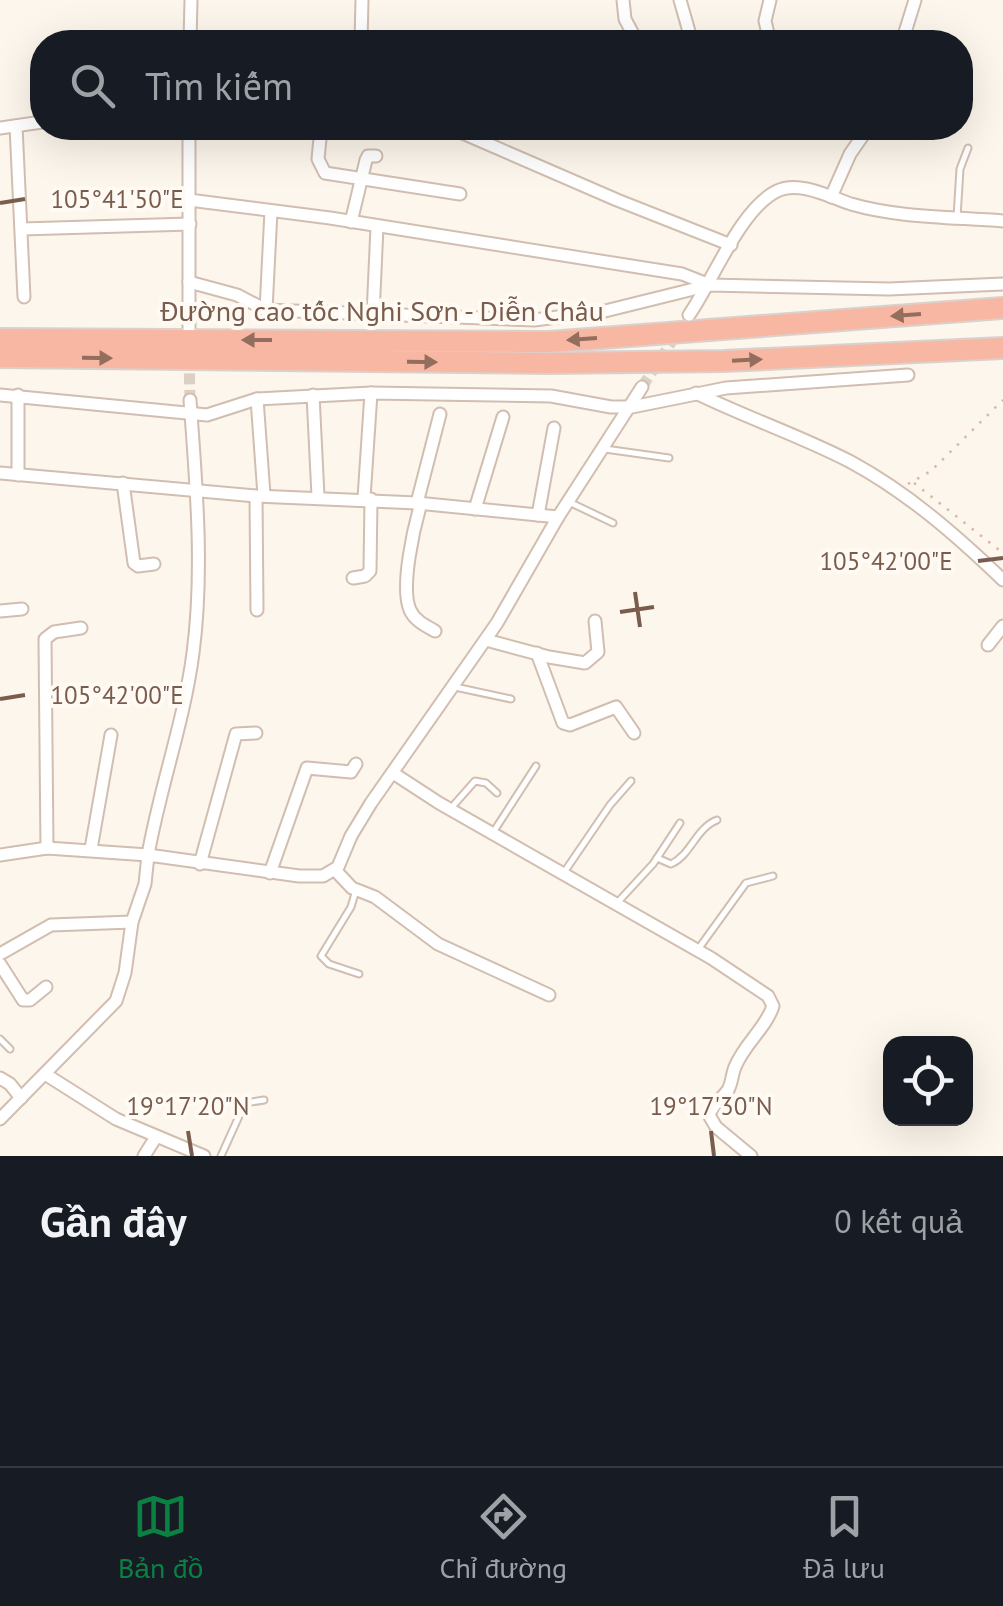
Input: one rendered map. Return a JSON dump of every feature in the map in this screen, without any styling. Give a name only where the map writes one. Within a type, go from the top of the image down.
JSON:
[{"type":"highway","name":"Đường cao tốc Nghi Sơn - Diễn Châu","points":[[0,338],[549,342],[1003,308]]},
{"type":"highway","name":"Đường cao tốc Nghi Sơn - Diễn Châu","points":[[0,357],[550,363],[724,361],[1003,348]]},
{"type":"street","points":[[190,30],[191,0]]},
{"type":"street","points":[[362,0],[362,30]]},
{"type":"street","points":[[623,0],[631,30]]},
{"type":"street","points":[[680,0],[689,30]]},
{"type":"street","points":[[767,30],[770,0]]},
{"type":"street","points":[[906,30],[915,0]]},
{"type":"street","points":[[0,128],[30,124]]},
{"type":"street","points":[[16,126],[24,297]]},
{"type":"street","points":[[188,140],[189,328]]},
{"type":"street","points":[[320,140],[318,159],[322,170],[460,194]]},
{"type":"street","points":[[478,140],[731,246]]},
{"type":"street","points":[[831,197],[860,140]]},
{"type":"street","points":[[351,222],[368,156],[376,156]]},
{"type":"street","points":[[689,315],[755,210],[775,192],[792,188],[908,214],[1003,222]]},
{"type":"street","points":[[189,200],[682,274],[710,285]]},
{"type":"street","points":[[266,310],[271,212]]},
{"type":"street","points":[[22,229],[190,224]]},
{"type":"street","points":[[373,315],[377,227]]},
{"type":"street","points":[[189,282],[237,295],[266,310],[534,320],[605,311],[710,285],[889,289],[1003,284]]},
{"type":"street","points":[[0,394],[224,412],[257,399],[371,392],[551,396],[632,407],[696,393],[908,375]]},
{"type":"street","points":[[0,855],[47,848],[148,856],[270,873],[324,876],[335,870],[352,836],[486,640],[642,388]]},
{"type":"street","points":[[353,578],[368,575],[371,567],[371,392]]},
{"type":"street","points":[[696,393],[848,461],[892,487],[934,517],[1003,580]]},
{"type":"street","points":[[18,395],[18,475]]},
{"type":"street","points":[[313,395],[318,496]]},
{"type":"street","points":[[257,399],[257,610]]},
{"type":"street","points":[[0,1119],[116,1001],[125,973],[132,922],[144,884],[194,650],[199,565],[190,407]]},
{"type":"street","points":[[436,631],[414,616],[408,603],[408,579],[419,503],[440,414]]},
{"type":"street","points":[[476,509],[503,417]]},
{"type":"street","points":[[538,516],[554,428]]},
{"type":"street","points":[[0,474],[260,496],[419,503],[558,518]]},
{"type":"street","points":[[123,483],[134,563],[154,564]]},
{"type":"street","points":[[0,611],[22,609]]},
{"type":"street","points":[[486,640],[578,662],[590,661],[598,652],[595,621]]},
{"type":"street","points":[[988,645],[1003,626]]},
{"type":"street","points":[[47,848],[45,639],[54,632],[81,628]]},
{"type":"street","points":[[537,653],[563,724],[576,723],[616,707],[634,733]]},
{"type":"street","points":[[200,864],[236,734],[256,733]]},
{"type":"street","points":[[91,850],[111,735]]},
{"type":"street","points":[[270,873],[307,768],[350,772],[356,764]]},
{"type":"street","points":[[393,773],[698,950],[772,1002],[770,1016],[750,1040],[734,1068],[728,1090],[709,1115],[716,1128],[751,1156]]},
{"type":"street","points":[[335,870],[356,890],[375,897],[450,951],[549,995]]},
{"type":"street","points":[[0,954],[50,925],[132,922]]},
{"type":"street","points":[[0,964],[23,1000],[30,1000],[46,987]]},
{"type":"street","points":[[45,1074],[101,1111],[204,1156]]},
{"type":"street","points":[[0,1078],[21,1098]]},
{"type":"street","points":[[144,1156],[156,1136]]},
{"type":"lane","points":[[956,217],[960,169],[968,148]]},
{"type":"lane","points":[[602,448],[669,458]]},
{"type":"lane","points":[[569,502],[613,523]]},
{"type":"lane","points":[[455,686],[512,699]]},
{"type":"lane","points":[[493,834],[536,766]]},
{"type":"lane","points":[[450,809],[475,781],[486,783],[496,792]]},
{"type":"lane","points":[[563,873],[631,781]]},
{"type":"lane","points":[[657,858],[668,864],[679,861],[708,823],[717,820]]},
{"type":"lane","points":[[615,905],[657,858],[680,823]]},
{"type":"lane","points":[[698,950],[746,884],[773,876]]},
{"type":"lane","points":[[356,890],[322,956],[328,964],[359,974]]},
{"type":"lane","points":[[0,1038],[10,1050]]},
{"type":"lane","points":[[221,1156],[245,1102],[264,1100]]},
{"type":"path","points":[[892,487],[913,482],[930,471],[1003,400]]},
{"type":"path","points":[[913,482],[1003,553]]},
{"type":"tunnel","points":[[642,387],[689,315]]},
{"type":"tunnel","points":[[189,357],[190,400]]}]
